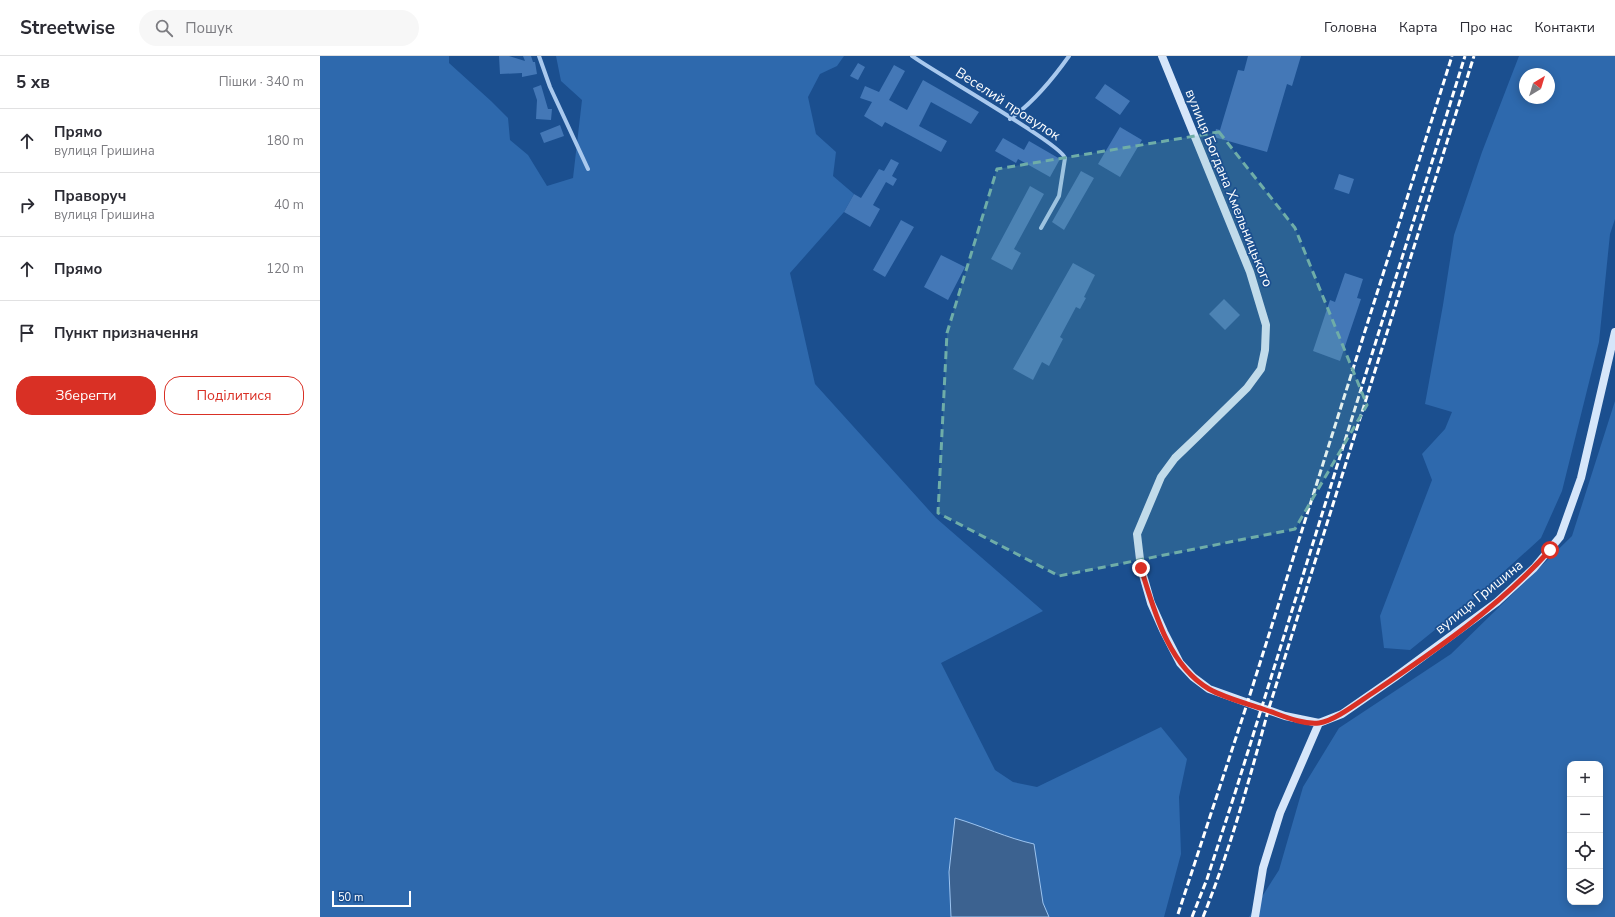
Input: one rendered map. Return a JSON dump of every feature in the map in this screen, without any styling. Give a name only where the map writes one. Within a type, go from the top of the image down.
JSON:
[{"type":"street","points":[[539,56],[550,87],[588,169]]},
{"type":"street","name":"Веселий провулок","points":[[912,56],[1064,154],[1065,158],[1059,196],[1041,228]]},
{"type":"street","points":[[1010,118],[1024,109],[1040,93],[1069,56]]},
{"type":"street","name":"вулиця Богдана Хмельницького","points":[[1162,56],[1250,272],[1266,325],[1265,350],[1261,369],[1247,388],[1189,444],[1161,477],[1137,534],[1141,568],[1151,603],[1180,663],[1193,677],[1210,689],[1261,708],[1285,716],[1319,723]]},
{"type":"street","name":"вулиця Гришина","points":[[1319,723],[1342,714],[1457,633],[1497,602],[1534,568],[1560,537],[1581,478],[1615,332]]},
{"type":"street","points":[[1255,917],[1263,868],[1280,813],[1319,723]]},
{"type":"highlighted area","points":[[1219,132],[1295,228],[1367,405],[1295,529],[1059,576],[938,513],[947,333],[997,169]]},
{"type":"shaded area","points":[[320,56],[449,56],[449,63],[508,118],[510,140],[528,155],[547,186],[573,178],[582,100],[561,81],[556,56],[844,56],[837,66],[820,74],[808,97],[816,134],[836,152],[833,176],[854,194],[844,212],[790,273],[815,384],[936,518],[1043,611],[941,663],[995,770],[1013,782],[1037,787],[1161,727],[1187,759],[1179,797],[1181,854],[1164,917],[320,917]]},
{"type":"shaded area","points":[[1519,56],[1615,56],[1615,219],[1610,234],[1599,342],[1562,491],[1541,538],[1478,595],[1410,650],[1384,648],[1380,616],[1432,480],[1422,454],[1445,429],[1452,412],[1425,404],[1454,235],[1482,152]]},
{"type":"shaded area","points":[[1615,401],[1615,917],[1249,917],[1279,870],[1303,787],[1339,728],[1451,654],[1572,536]]},
{"type":"shaded area","points":[[955,818],[1014,839],[1034,844],[1043,903],[1049,917],[951,917],[949,872]]},
{"type":"building","points":[[499,56],[509,56],[525,61],[523,56],[531,56],[533,62],[535,62],[537,74],[522,77],[522,73],[500,74]]},
{"type":"building","points":[[1248,56],[1301,56],[1292,86],[1287,84],[1267,152],[1214,137],[1216,129],[1220,130],[1238,70],[1244,71]]},
{"type":"building","points":[[858,63],[865,67],[858,80],[850,76]]},
{"type":"building","points":[[894,65],[905,71],[889,100],[907,110],[923,80],[979,112],[971,124],[931,102],[919,126],[947,141],[941,152],[885,122],[882,127],[864,116],[872,102],[860,98],[865,86],[879,92]]},
{"type":"building","points":[[1105,84],[1130,101],[1120,115],[1095,98]]},
{"type":"building","points":[[541,85],[548,109],[552,109],[551,120],[536,119],[537,100],[533,88]]},
{"type":"building","points":[[560,125],[564,136],[544,143],[540,133]]},
{"type":"building","points":[[1120,127],[1142,140],[1120,177],[1098,164]]},
{"type":"building","points":[[1003,138],[1024,150],[1029,141],[1060,159],[1050,177],[1018,159],[1016,163],[995,151]]},
{"type":"building","points":[[891,159],[899,163],[892,176],[897,179],[893,186],[886,182],[873,205],[880,209],[870,227],[844,212],[854,194],[861,198],[879,169],[884,171]]},
{"type":"building","points":[[1081,171],[1094,178],[1064,230],[1052,222]]},
{"type":"building","points":[[1339,174],[1354,179],[1349,194],[1334,189]]},
{"type":"building","points":[[1030,186],[1044,194],[1014,249],[1021,253],[1012,270],[991,259]]},
{"type":"building","points":[[901,220],[914,227],[885,277],[873,270]]},
{"type":"building","points":[[941,255],[965,267],[948,300],[924,287]]},
{"type":"building","points":[[1073,263],[1095,275],[1080,309],[1076,307],[1060,337],[1063,339],[1049,366],[1042,362],[1033,380],[1013,369]]},
{"type":"building","points":[[1345,273],[1363,279],[1357,298],[1361,299],[1340,361],[1313,351],[1330,300],[1335,302]]},
{"type":"building","points":[[1224,299],[1240,315],[1225,330],[1209,314]]},
{"type":"railway","points":[[1178,914],[1247,704],[1452,56]]},
{"type":"railway","points":[[1192,917],[1207,879],[1235,793],[1465,56]]},
{"type":"railway","points":[[1203,917],[1230,841],[1268,711],[1474,56]]},
{"type":"route","points":[[1141,568],[1151,603],[1164,632],[1180,663],[1193,677],[1210,689],[1239,701],[1303,721],[1319,723],[1342,714],[1457,633],[1497,602],[1534,568],[1550,550]]}]
